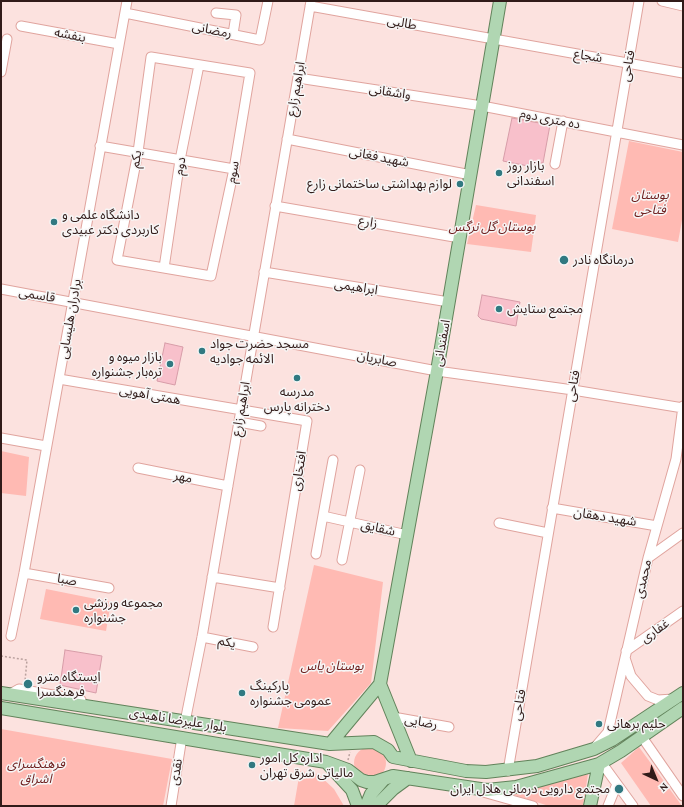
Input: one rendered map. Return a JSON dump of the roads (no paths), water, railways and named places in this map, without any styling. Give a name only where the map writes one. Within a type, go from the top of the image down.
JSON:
[{"type":"main road","name":"اسفندانی","points":[[380,684],[437,371],[500,1]]},
{"type":"main road","points":[[330,744],[380,684],[411,761],[466,771],[511,770],[542,764],[594,749],[612,740],[679,696]]},
{"type":"main road","name":"بلوار علیرضا ناهیدی","points":[[5,694],[330,744],[374,742],[388,750],[393,757],[411,761]]},
{"type":"main road","name":"بلوار علیرضا ناهیدی","points":[[1,708],[195,739],[326,762],[348,770],[361,780],[367,782],[375,782],[384,779]]},
{"type":"main road","points":[[366,806],[371,794],[384,779],[393,776],[470,789],[487,790],[516,787],[545,780],[600,763],[642,737],[683,708]]},
{"type":"main road","points":[[195,739],[203,734],[203,730],[198,724]]},
{"type":"main road","points":[[216,743],[214,739],[215,734],[224,728]]},
{"type":"main road","points":[[326,762],[352,790],[358,806]]},
{"type":"main road","points":[[590,806],[600,763]]},
{"type":"main road","points":[[542,764],[536,773],[539,778],[545,780]]},
{"type":"main road","points":[[511,770],[519,773],[522,779],[516,787]]},
{"type":"main road","points":[[376,806],[393,788],[408,778]]},
{"type":"street","name":"برادران هلیسایی","points":[[11,636],[24,572],[127,1]]},
{"type":"street","name":"رمضانی","points":[[125,13],[260,40],[268,1]]},
{"type":"street","name":"فتاحی","points":[[511,770],[552,508],[640,1]]},
{"type":"street","points":[[662,1],[683,6]]},
{"type":"street","name":"طالبی","points":[[310,4],[494,40]]},
{"type":"street","name":"ابراهیم زارع","points":[[185,722],[202,636],[310,4]]},
{"type":"street","points":[[216,13],[236,15],[233,34]]},
{"type":"street","name":"بنفشه","points":[[21,26],[119,44]]},
{"type":"street","points":[[1,72],[7,39]]},
{"type":"street","name":"شجاع","points":[[494,40],[629,62],[683,73]]},
{"type":"street","name":"سوم","points":[[117,260],[211,276],[234,169],[250,73],[151,58]]},
{"type":"street","name":"یکم","points":[[117,260],[138,152],[151,58]]},
{"type":"street","name":"دوم","points":[[164,268],[180,160],[198,65]]},
{"type":"street","name":"واشقانی","points":[[298,78],[482,106]]},
{"type":"street","name":"ده متری دوم","points":[[482,106],[683,145]]},
{"type":"street","points":[[555,164],[563,121]]},
{"type":"street","name":"شهید فغانی","points":[[287,139],[471,175]]},
{"type":"street","points":[[100,146],[234,169]]},
{"type":"street","name":"زارع","points":[[275,206],[460,238]]},
{"type":"street","name":"ابراهیمی","points":[[264,272],[449,302]]},
{"type":"street","name":"قاسمی","points":[[1,289],[73,302]]},
{"type":"street","name":"صابریان","points":[[73,302],[437,371],[683,407]]},
{"type":"street","name":"همتی آهویی","points":[[59,379],[240,411]]},
{"type":"street","name":"محمدی","points":[[594,749],[608,732],[648,558],[680,457],[683,407]]},
{"type":"street","name":"افتخاری","points":[[240,411],[307,421],[273,626]]},
{"type":"street","points":[[238,422],[261,426]]},
{"type":"street","points":[[1,438],[46,446]]},
{"type":"street","points":[[316,554],[333,460]]},
{"type":"street","name":"مهر","points":[[138,468],[228,486]]},
{"type":"street","name":"شقایق","points":[[342,560],[360,470]]},
{"type":"street","name":"شهید دهقان","points":[[552,508],[657,526]]},
{"type":"street","name":"شقایق","points":[[323,516],[407,535]]},
{"type":"street","points":[[499,524],[548,533]]},
{"type":"street","points":[[648,558],[683,533]]},
{"type":"street","name":"صبا","points":[[24,572],[109,588]]},
{"type":"street","points":[[212,577],[280,588]]},
{"type":"street","name":"غفاری","points":[[626,654],[683,611]]},
{"type":"street","name":"یکم","points":[[202,636],[253,647]]},
{"type":"street","points":[[626,654],[631,676],[648,696],[658,700],[679,696]]},
{"type":"street","points":[[5,694],[19,689],[24,689],[91,702],[109,710]]},
{"type":"street","name":"رضایی","points":[[393,717],[449,727]]},
{"type":"street","name":"نقدی","points":[[171,806],[182,737]]},
{"type":"street","points":[[642,737],[683,796]]},
{"type":"street","points":[[600,763],[633,806]]},
{"type":"street","points":[[608,806],[617,784]]},
{"type":"street","points":[[614,806],[617,784]]},
{"type":"street","points":[[470,789],[533,806]]},
{"type":"place","name":"بازار روز اسفندانی","points":[[499,173]]},
{"type":"place","name":"لوازم بهداشتی ساختمانی زارع","points":[[460,184]]},
{"type":"place","name":"دانشگاه علمی و کاربردی دکتر عبیدی","points":[[54,222]]},
{"type":"place","name":"درمانگاه نادر","points":[[564,260]]},
{"type":"place","name":"مجتمع ستایش","points":[[499,309]]},
{"type":"place","name":"مسجد حضرت جواد الائمه جوادیه","points":[[202,351]]},
{"type":"place","name":"بازار میوه و تره‌بار جشنواره","points":[[170,364]]},
{"type":"place","name":"مدرسه دخترانه پارس","points":[[297,378]]},
{"type":"place","name":"مجموعه ورزشی جشنواره","points":[[76,610]]},
{"type":"place","name":"ایستگاه مترو فرهنگسرا","points":[[28,684]]},
{"type":"place","name":"پارکینگ عمومی جشنواره","points":[[242,693]]},
{"type":"place","name":"حلیم برهانی","points":[[599,724]]},
{"type":"place","name":"اداره کل امور مالیاتی شرق تهران","points":[[252,765]]},
{"type":"place","name":"مجتمع دارویی درمانی هلال ایران","points":[[619,789]]},
{"type":"park label","name":"بوستان فتاحی","points":[[650,202]]},
{"type":"park label","name":"بوستان گل نرگس","points":[[492,227]]},
{"type":"park label","name":"بوستان یاس","points":[[332,666]]},
{"type":"park label","name":"فرهنگسرای اشراق","points":[[36,772]]}]
